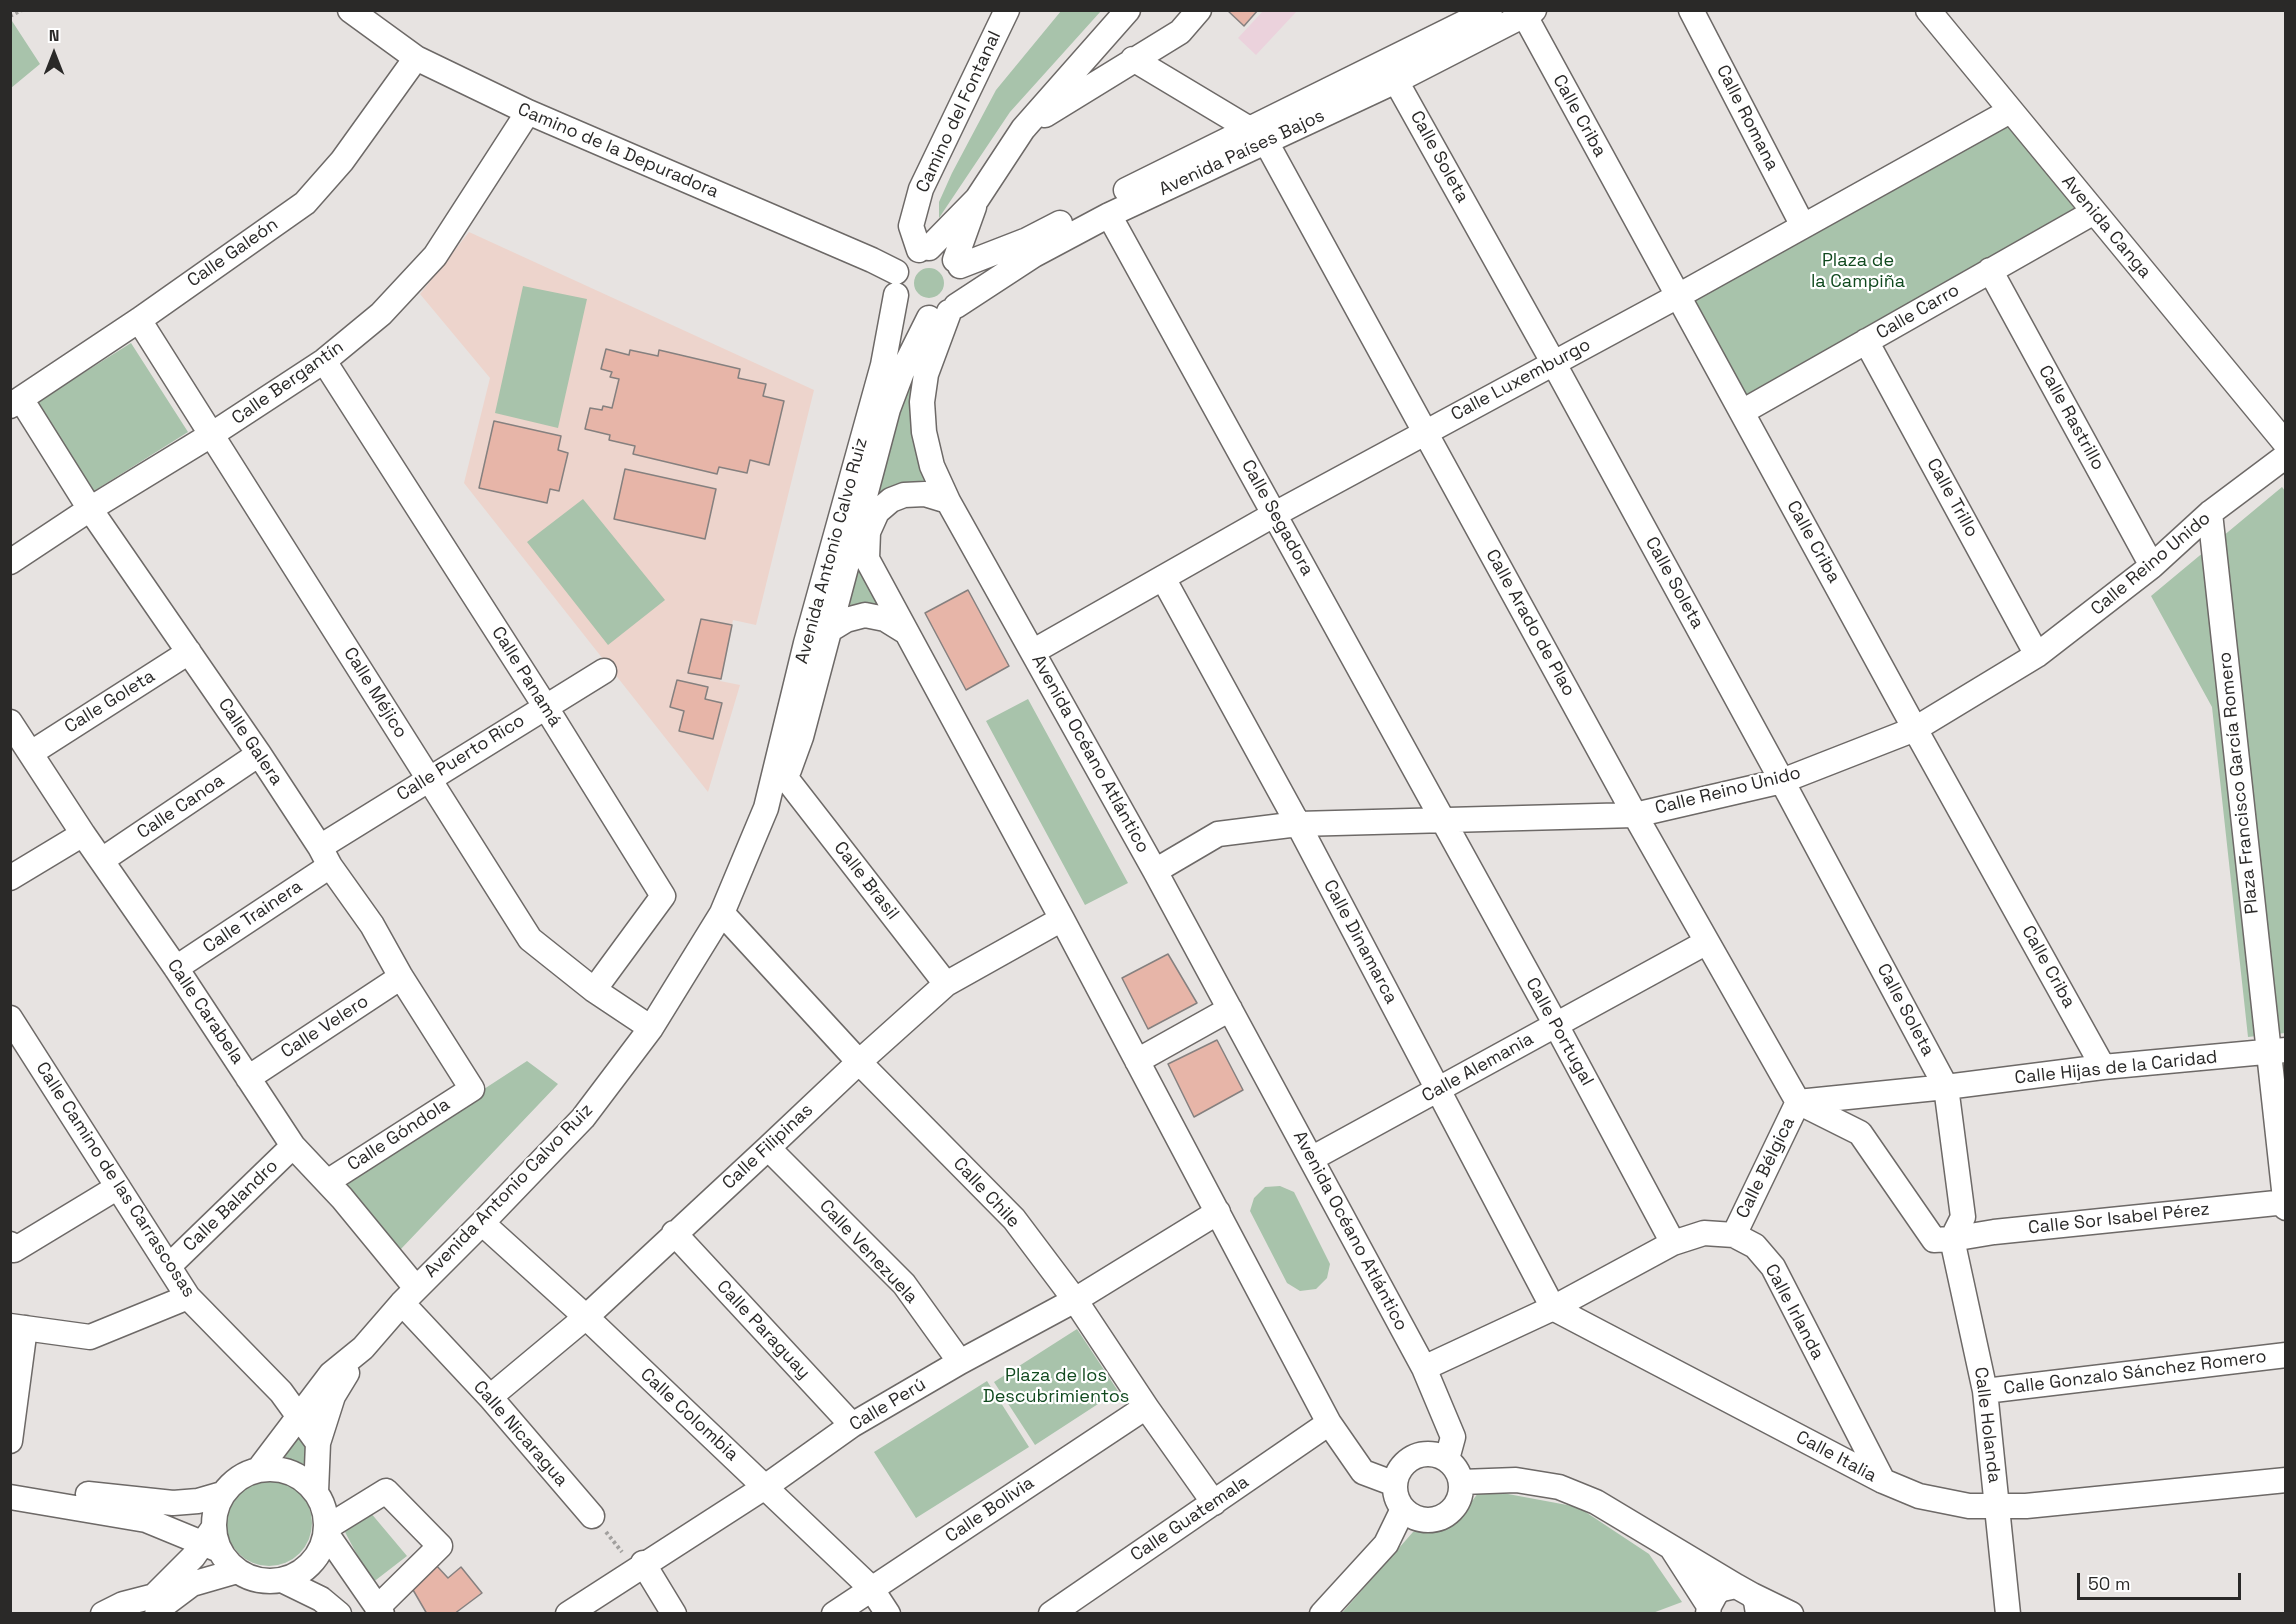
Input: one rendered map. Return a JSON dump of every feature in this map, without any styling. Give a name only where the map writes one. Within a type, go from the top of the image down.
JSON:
[{"type":"street","name":"Camino de la Depuradora","points":[[350,10],[416,58],[528,112],[872,260],[896,284]]},
{"type":"street","name":"Camino del Fontanal","points":[[924,249],[911,226],[921,189],[1007,10]]},
{"type":"street","points":[[924,249],[977,199],[1023,129],[1128,10]]},
{"type":"street","points":[[1023,129],[1180,32],[1199,10]]},
{"type":"street","name":"Avenida Países Bajos","points":[[945,312],[1034,255],[1490,10]]},
{"type":"street","name":"Calle Romana","points":[[1691,10],[1803,226]]},
{"type":"street","name":"Avenida Canga","points":[[1928,10],[2286,444]]},
{"type":"street","name":"Avenida Países Bajos","points":[[957,263],[1027,240],[1257,135],[1396,81],[1529,13]]},
{"type":"street","name":"Calle Criba","points":[[1529,13],[1678,296],[2103,1067]]},
{"type":"street","name":"Calle Galeón","points":[[16,403],[139,320],[304,203],[342,161],[416,58]]},
{"type":"street","points":[[1133,59],[1257,135]]},
{"type":"street","name":"Calle Soleta","points":[[1396,81],[1553,362],[1946,1087]]},
{"type":"street","name":"Calle Luxemburgo","points":[[1034,651],[1275,514],[1678,296],[2010,111]]},
{"type":"street","name":"Calle Bergantín","points":[[10,562],[324,361],[381,314],[435,256],[528,112]]},
{"type":"street","name":"Calle Arado de Plao","points":[[1257,135],[1426,432],[1635,815],[1798,1102]]},
{"type":"street","points":[[957,263],[977,199]]},
{"type":"street","name":"Calle Carro","points":[[1742,412],[2094,212]]},
{"type":"street","name":"Calle Segadora","points":[[1109,215],[1443,822]]},
{"type":"street","points":[[924,249],[943,251],[957,263],[964,275],[964,286],[945,312],[909,312],[901,304],[896,284],[909,254],[924,249]]},
{"type":"street","name":"Calle Rastrillo","points":[[1990,270],[2152,566]]},
{"type":"street","name":"Avenida Antonio Calvo Ruiz","points":[[259,1469],[332,1374],[363,1348],[409,1296],[583,1118],[651,1028],[722,913],[766,808],[806,643],[883,365],[896,284]]},
{"type":"street","name":"Avenida Antonio Calvo Ruiz","points":[[766,808],[786,778],[801,737],[888,409],[902,372],[945,312]]},
{"type":"street","name":"Avenida Océano Atlántico","points":[[945,312],[926,374],[922,402],[924,432],[932,466],[948,501],[1034,651],[1155,871],[1424,1368],[1452,1437],[1447,1459]]},
{"type":"street","name":"Calle Méjico","points":[[139,320],[530,939],[594,990],[651,1028]]},
{"type":"street","name":"Calle Trillo","points":[[1866,341],[2037,655]]},
{"type":"street","name":"Calle Panamá","points":[[324,361],[545,706],[663,896],[594,990]]},
{"type":"street","name":"Calle Galera","points":[[16,403],[259,754],[372,925],[401,977],[472,1089]]},
{"type":"street","name":"Calle Reino Unido","points":[[1155,871],[1218,834],[1298,824],[1443,822],[1635,815],[1782,781],[1915,729],[2037,655],[2152,566],[2210,513],[2286,456]]},
{"type":"street","points":[[867,559],[868,532],[877,512],[891,500],[904,495],[925,494],[948,501]]},
{"type":"street","points":[[845,501],[867,559],[1062,919],[1329,1423],[1363,1472],[1395,1484]]},
{"type":"street","name":"Plaza Francisco García Romero","points":[[2210,513],[2277,1051],[2286,1208]]},
{"type":"street","name":"Calle Dinamarca","points":[[1163,578],[1298,824],[1553,1308]]},
{"type":"street","points":[[828,631],[846,620],[865,615],[885,619],[906,632]]},
{"type":"street","name":"Calle Goleta","points":[[30,753],[189,652]]},
{"type":"street","name":"Calle Puerto Rico","points":[[325,856],[430,778],[604,671]]},
{"type":"street","name":"Calle Carabela","points":[[10,722],[293,1146],[327,1182],[409,1296]]},
{"type":"street","name":"Calle Canoa","points":[[102,860],[259,754]]},
{"type":"street","name":"Calle Brasil","points":[[786,778],[946,984]]},
{"type":"street","name":"Calle Portugal","points":[[1443,822],[1556,1025],[1673,1243]]},
{"type":"street","points":[[10,878],[83,834]]},
{"type":"street","name":"Calle Trainera","points":[[176,968],[325,856]]},
{"type":"street","name":"Calle Chile","points":[[722,913],[859,1062],[1014,1220],[1075,1300],[1146,1407],[1214,1503]]},
{"type":"street","name":"Calle Filipinas","points":[[489,1397],[586,1317],[674,1233],[946,984],[1062,919]]},
{"type":"street","name":"Calle Alemania","points":[[1311,1159],[1707,942]]},
{"type":"street","name":"Calle Velero","points":[[248,1077],[401,977]]},
{"type":"street","points":[[1137,1061],[1230,1009]]},
{"type":"street","name":"Calle Camino de las Carrascosas","points":[[13,1026],[188,1297],[281,1392],[299,1416]]},
{"type":"street","name":"Calle Hijas de la Caridad","points":[[1798,1102],[1946,1087],[2103,1067],[2277,1051]]},
{"type":"street","points":[[1798,1102],[1860,1133],[1934,1240],[1952,1239],[1963,1217],[1946,1087]]},
{"type":"street","name":"Calle Góndola","points":[[327,1182],[472,1089]]},
{"type":"street","name":"Calle Bélgica","points":[[1734,1235],[1798,1102]]},
{"type":"street","name":"Calle Balandro","points":[[169,1266],[293,1146]]},
{"type":"street","name":"Calle Venezuela","points":[[768,1149],[904,1284],[960,1362]]},
{"type":"street","points":[[12,1247],[118,1187]]},
{"type":"street","name":"Calle Sor Isabel Pérez","points":[[1952,1239],[1994,1232],[2285,1202]]},
{"type":"street","name":"Calle Perú","points":[[567,1614],[765,1486],[852,1425],[960,1362],[1075,1300],[1218,1212]]},
{"type":"street","name":"Calle Colombia","points":[[482,1223],[586,1317],[871,1588],[888,1614]]},
{"type":"street","name":"Calle Paraguay","points":[[674,1233],[852,1425]]},
{"type":"street","name":"Calle Irlanda","points":[[1553,1308],[1673,1243],[1704,1233],[1734,1235],[1755,1246],[1773,1267],[1883,1481]]},
{"type":"street","name":"Calle Holanda","points":[[1952,1239],[1985,1391],[2008,1614]]},
{"type":"street","name":"Calle Nicaragua","points":[[409,1296],[489,1397],[592,1516]]},
{"type":"street","points":[[10,1440],[18,1327],[90,1337],[188,1297]]},
{"type":"street","points":[[1424,1368],[1553,1308]]},
{"type":"street","name":"Calle Italia","points":[[1553,1308],[1883,1481],[1919,1496],[1969,1506],[1996,1507],[2038,1505],[2286,1480]]},
{"type":"street","name":"Avenida Antonio Calvo Ruiz","points":[[316,1492],[318,1443],[333,1396],[363,1348]]},
{"type":"street","name":"Calle Gonzalo Sánchez Romero","points":[[1985,1391],[2286,1354]]},
{"type":"street","name":"Calle Bolivia","points":[[834,1614],[1146,1407]]},
{"type":"street","points":[[299,1416],[318,1443]]},
{"type":"street","name":"Calle Guatemala","points":[[1051,1614],[1329,1423]]},
{"type":"street","points":[[1421,1454],[1438,1455],[1447,1459],[1460,1473],[1462,1482],[1460,1501],[1452,1512],[1433,1521],[1410,1516],[1402,1509],[1395,1484],[1397,1474],[1403,1465],[1421,1454]]},
{"type":"street","points":[[10,1497],[146,1520],[212,1540],[227,1562],[237,1571],[251,1578],[267,1581],[282,1580],[298,1574],[321,1550],[326,1531],[326,1515],[316,1492],[305,1480],[291,1472],[275,1468],[259,1469],[245,1474],[222,1494],[215,1510],[212,1540],[169,1583],[154,1596],[123,1604],[103,1614]]},
{"type":"street","points":[[1462,1482],[1516,1480],[1559,1487],[1596,1502],[1720,1575],[1749,1598]]},
{"type":"street","points":[[10,1483],[113,1498],[173,1503],[198,1501],[222,1494]]},
{"type":"street","points":[[386,1491],[440,1546],[380,1611],[326,1531],[386,1491]]},
{"type":"street","points":[[10,1512],[64,1506]]},
{"type":"street","points":[[1322,1614],[1386,1544],[1402,1509]]},
{"type":"street","points":[[1671,1548],[1709,1610]]},
{"type":"street","points":[[639,1566],[674,1614]]},
{"type":"street","points":[[157,1614],[164,1605],[192,1584],[237,1571]]},
{"type":"street","points":[[282,1580],[321,1599],[339,1614]]},
{"type":"street","points":[[1709,1610],[1711,1599],[1722,1589],[1791,1614]]},
{"type":"path","points":[[10,16],[22,10]]},
{"type":"path","points":[[592,1516],[639,1566]]},
{"type":"shaded area","points":[[1263,11],[1297,11],[1256,55],[1238,38]]},
{"type":"shaded area","points":[[469,232],[814,390],[756,625],[733,620],[720,681],[740,685],[708,792],[464,483],[490,378],[420,294]]},
{"type":"green space","points":[[1061,11],[1101,11],[1010,112],[939,218],[939,202],[996,90]]},
{"type":"green space","points":[[12,21],[40,64],[11,88],[10,22]]},
{"type":"green space","name":"Plaza de la Campiña","points":[[2006,124],[2080,212],[1745,399],[1692,300]]},
{"type":"green space","points":[[929,268],[940,272],[944,283],[940,294],[929,298],[918,294],[914,283],[918,272]]},
{"type":"green space","points":[[523,286],[587,299],[558,428],[495,413]]},
{"type":"green space","points":[[131,343],[188,432],[94,491],[37,402]]},
{"type":"green space","points":[[919,355],[912,421],[918,459],[929,484],[911,483],[891,487],[873,498],[900,400]]},
{"type":"green space","points":[[2282,487],[2285,491],[2285,1033],[2248,1037],[2212,707],[2151,596]]},
{"type":"green space","points":[[583,499],[665,600],[608,645],[527,542]]},
{"type":"green space","points":[[856,561],[878,605],[842,608]]},
{"type":"green space","points":[[1028,699],[1128,883],[1085,905],[986,721]]},
{"type":"green space","points":[[527,1061],[558,1084],[400,1250],[340,1183]]},
{"type":"green space","points":[[1280,1186],[1294,1192],[1330,1264],[1327,1278],[1316,1289],[1300,1291],[1287,1283],[1250,1211],[1254,1198],[1265,1187]]},
{"type":"green space","name":"Plaza de los Descubrimientos","points":[[1077,1329],[1118,1391],[1035,1445],[994,1382]]},
{"type":"green space","points":[[987,1381],[1029,1447],[916,1518],[874,1452]]},
{"type":"green space","points":[[298,1431],[307,1446],[311,1467],[278,1454]]},
{"type":"green space","points":[[269,1480],[293,1487],[305,1499],[312,1523],[305,1547],[293,1559],[269,1566],[245,1559],[233,1547],[226,1523],[233,1499],[245,1487]]},
{"type":"green space","points":[[1481,1489],[1578,1507],[1649,1554],[1682,1602],[1650,1614],[1341,1614],[1413,1532],[1455,1524]]},
{"type":"green space","points":[[370,1512],[407,1556],[372,1583],[345,1532]]},
{"type":"building","points":[[1227,10],[1258,10],[1244,26]]},
{"type":"building","points":[[606,349],[629,355],[630,350],[658,356],[659,350],[740,369],[738,378],[766,384],[763,396],[784,401],[769,465],[750,460],[747,473],[719,467],[717,474],[633,454],[635,446],[609,440],[610,435],[585,429],[590,408],[602,410],[603,406],[612,408],[619,379],[610,377],[612,372],[601,369]]},
{"type":"building","points":[[494,421],[561,436],[558,450],[568,453],[559,491],[550,489],[547,503],[479,488]]},
{"type":"building","points":[[625,469],[716,489],[705,539],[614,519]]},
{"type":"building","points":[[968,590],[1009,666],[966,690],[925,613]]},
{"type":"building","points":[[701,619],[732,625],[721,679],[688,673]]},
{"type":"building","points":[[677,680],[708,687],[705,699],[722,703],[713,739],[679,731],[684,711],[670,707]]},
{"type":"building","points":[[1168,954],[1197,1003],[1148,1029],[1122,978]]},
{"type":"building","points":[[1217,1040],[1243,1090],[1194,1117],[1168,1064]]},
{"type":"building","points":[[434,1563],[448,1578],[461,1567],[482,1593],[454,1614],[427,1614],[409,1583]]}]
